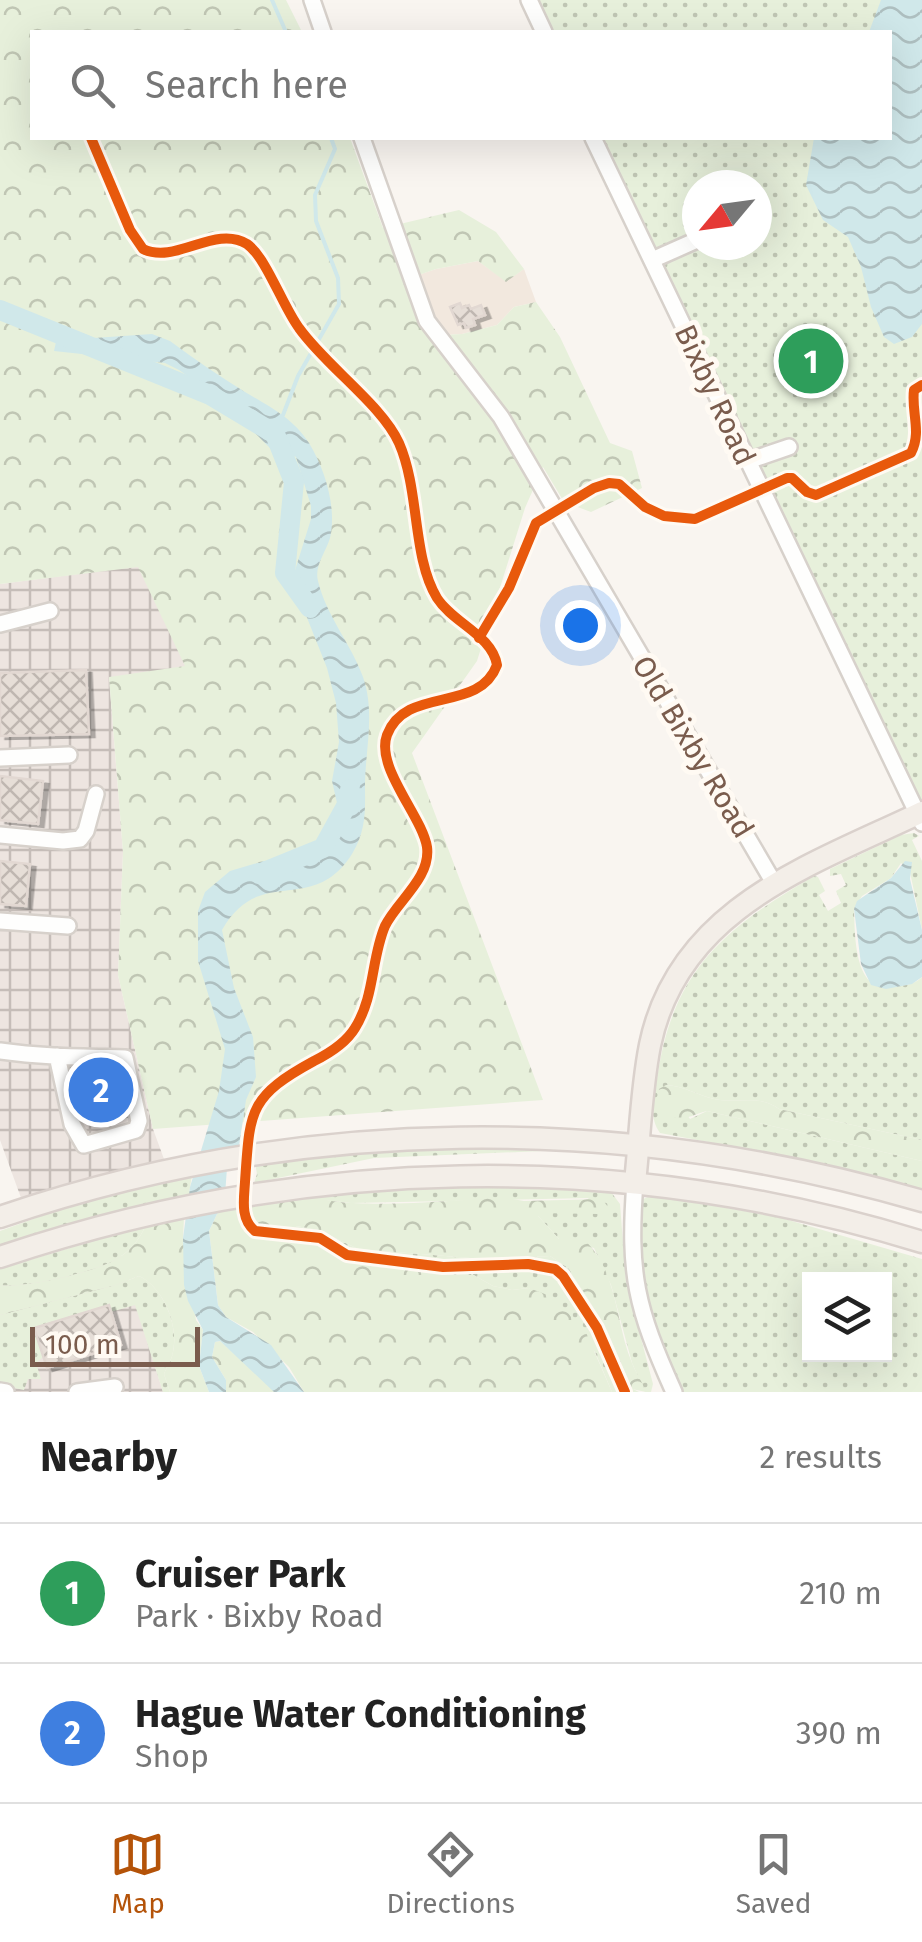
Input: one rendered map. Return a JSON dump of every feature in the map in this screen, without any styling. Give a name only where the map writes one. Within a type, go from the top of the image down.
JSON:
[{"type":"main road","points":[[635,1182],[650,1044],[670,989],[706,937],[739,906],[774,882],[921,816]]},
{"type":"main road","points":[[0,1217],[96,1187],[255,1154],[453,1137],[520,1136],[640,1144],[797,1170],[922,1201]]},
{"type":"main road","points":[[0,1257],[166,1210],[253,1193],[360,1180],[463,1174],[635,1182],[795,1208],[922,1242]]},
{"type":"street","points":[[312,0],[322,30]]},
{"type":"street","points":[[529,0],[543,30]]},
{"type":"street","name":"Old Bixby Road","points":[[363,140],[427,321],[501,418],[774,882]]},
{"type":"street","name":"Bixby Road","points":[[595,140],[921,816]]},
{"type":"street","points":[[652,260],[682,247]]},
{"type":"street","points":[[754,459],[789,447]]},
{"type":"street","points":[[0,624],[50,611]]},
{"type":"street","points":[[0,758],[69,755]]},
{"type":"street","points":[[0,835],[37,840],[80,839],[96,794]]},
{"type":"street","points":[[0,921],[68,926]]},
{"type":"street","points":[[0,1052],[125,1058],[139,1120],[136,1130],[84,1145],[72,1124],[57,1056]]},
{"type":"street","points":[[635,1182],[632,1246],[636,1295],[674,1392]]},
{"type":"street","points":[[78,1392],[115,1387]]},
{"type":"shaded area","points":[[478,261],[506,281],[524,269],[536,302],[514,307],[497,325],[462,334],[426,336],[406,279]]},
{"type":"shaded area","points":[[139,566],[186,667],[109,678],[123,852],[118,975],[153,1129],[168,1170],[25,1209],[0,1140],[0,584]]},
{"type":"shaded area","points":[[114,1235],[163,1392],[0,1392],[0,1271]]},
{"type":"green space","points":[[0,0],[286,0],[301,30],[30,30],[30,140],[351,140],[383,228],[459,210],[496,232],[524,269],[506,282],[478,261],[407,279],[426,336],[462,334],[497,325],[514,307],[536,302],[560,337],[610,443],[632,451],[642,488],[591,512],[564,502],[543,467],[525,508],[477,661],[412,753],[543,1100],[153,1129],[118,975],[123,852],[109,677],[185,666],[138,567],[0,584]]},
{"type":"green space","points":[[538,0],[922,0],[922,812],[594,140],[892,140],[892,30],[553,30]]},
{"type":"green space","points":[[901,835],[919,836],[912,840],[922,861],[922,930],[910,872],[901,863],[891,878],[862,896],[854,909],[859,960],[870,981],[891,987],[911,984],[922,977],[922,1140],[779,1109],[764,1102],[714,1099],[666,1085],[690,1119],[707,1111],[922,1161],[922,1190],[815,1162],[660,1133],[653,1104],[666,1036],[691,978],[709,954],[755,914],[814,876],[825,891],[819,895],[828,911],[841,903],[836,891],[846,885],[841,874],[830,876],[830,869]]},
{"type":"green space","points":[[666,1085],[714,1099],[764,1102],[779,1109],[922,1140],[922,1161],[707,1111],[686,1118],[671,1117],[663,1114],[658,1099],[659,1089]]},
{"type":"green space","points":[[449,1145],[567,1150],[374,1158],[254,1183],[255,1163],[272,1159]]},
{"type":"green space","points":[[192,1175],[189,1194],[0,1247],[0,1231],[94,1197]]},
{"type":"green space","points":[[518,1185],[611,1192],[620,1204],[626,1281],[653,1384],[651,1392],[645,1392],[632,1363],[611,1285],[594,1248],[559,1239],[538,1216],[568,1212],[589,1198],[351,1203],[315,1196],[439,1186]]},
{"type":"green space","points":[[652,1195],[778,1217],[922,1259],[922,1392],[680,1392],[661,1345],[642,1252],[639,1201]]},
{"type":"green space","points":[[315,1196],[376,1204],[501,1197],[524,1201],[602,1199],[608,1207],[599,1214],[538,1216],[559,1239],[582,1238],[594,1250],[609,1280],[626,1347],[646,1392],[632,1389],[608,1333],[587,1297],[567,1267],[550,1256],[483,1259],[358,1249],[319,1230],[296,1226],[294,1239],[307,1240],[344,1261],[470,1273],[493,1286],[529,1288],[550,1296],[584,1328],[612,1392],[304,1392],[289,1367],[253,1332],[226,1317],[218,1305],[209,1231],[224,1209]]},
{"type":"green space","points":[[184,1218],[183,1238],[196,1320],[203,1330],[199,1366],[209,1392],[170,1392],[164,1374],[173,1352],[174,1330],[162,1298],[139,1276],[0,1315],[0,1285],[41,1282],[105,1265],[130,1249],[146,1225]]},
{"type":"green space","points":[[146,1225],[130,1249],[105,1265],[41,1282],[0,1285],[0,1269]]},
{"type":"green space","points":[[295,1226],[319,1230],[358,1249],[483,1259],[550,1256],[567,1267],[587,1297],[608,1333],[631,1388],[639,1392],[628,1392],[593,1316],[567,1276],[551,1263],[462,1264],[355,1253],[317,1234],[294,1232]]},
{"type":"green space","points":[[294,1237],[316,1240],[342,1255],[362,1260],[454,1270],[538,1268],[555,1272],[596,1332],[621,1392],[612,1392],[595,1352],[529,1288],[493,1286],[470,1273],[344,1261]]},
{"type":"green space","points":[[139,1276],[162,1298],[174,1330],[173,1352],[164,1374],[170,1392],[163,1392],[135,1305],[111,1312],[108,1305],[34,1327],[43,1357],[36,1363],[41,1379],[28,1379],[24,1390],[0,1385],[0,1315]]},
{"type":"green space","points":[[220,1341],[274,1392],[226,1392],[226,1380],[212,1357],[215,1342]]},
{"type":"water","points":[[881,0],[922,0],[922,324],[912,337],[894,344],[884,337],[871,307],[848,237],[823,220],[806,185],[814,140],[892,140],[892,30],[870,30]]},
{"type":"water","points":[[60,324],[94,338],[152,334],[170,341],[296,427],[315,453],[328,489],[332,526],[317,575],[327,606],[367,690],[364,819],[357,845],[336,873],[320,883],[253,899],[237,910],[222,930],[234,988],[253,1037],[256,1077],[246,1100],[239,1146],[227,1168],[224,1209],[209,1231],[218,1305],[226,1317],[271,1345],[304,1392],[274,1392],[220,1341],[215,1342],[212,1357],[226,1380],[226,1392],[209,1392],[199,1366],[203,1330],[184,1285],[183,1238],[190,1187],[219,1091],[225,1049],[198,961],[198,911],[205,892],[230,871],[264,861],[304,862],[328,847],[342,825],[332,781],[339,742],[336,703],[327,668],[292,580],[311,519],[311,506],[296,457],[282,448],[276,454],[223,401],[165,363],[54,351]]},
{"type":"water","points":[[905,861],[912,862],[910,879],[922,930],[922,977],[912,984],[886,989],[871,985],[861,964],[854,909],[857,901],[891,878]]},
{"type":"building","points":[[460,303],[462,308],[469,305],[471,309],[481,305],[485,315],[473,319],[475,325],[458,325],[450,307]]},
{"type":"building","points":[[86,670],[89,734],[0,736],[0,673]]},
{"type":"building","points":[[0,776],[43,781],[38,824],[0,820]]},
{"type":"building","points":[[0,861],[30,864],[26,906],[0,904]]},
{"type":"building","points":[[117,1061],[126,1113],[85,1120],[76,1068]]},
{"type":"building","points":[[109,1305],[121,1345],[47,1368],[34,1328]]},
{"type":"waterway","points":[[272,0],[285,30]]},
{"type":"waterway","points":[[283,415],[298,376],[339,304],[338,278],[316,221],[315,195],[335,149],[332,140]]},
{"type":"waterway","points":[[0,310],[210,395],[275,434],[294,482],[285,573],[310,608]]},
{"type":"waterway","points":[[259,874],[323,848],[350,799],[350,789]]},
{"type":"cycle path","points":[[92,140],[130,230],[143,249],[169,252],[209,241],[235,239],[254,250],[299,328],[391,429],[406,462],[429,582],[444,607],[488,645],[497,665],[488,680],[475,690],[410,710],[396,720],[387,735],[387,762],[427,847],[424,869],[385,926],[366,1003],[351,1033],[332,1051],[276,1085],[257,1108],[247,1158],[247,1221],[255,1231],[320,1238],[347,1255],[443,1267],[528,1264],[555,1269],[597,1328],[625,1392]]},
{"type":"cycle path","points":[[479,638],[509,588],[536,523],[594,488],[619,484],[645,507],[664,516],[695,519],[787,478],[816,495],[911,453],[916,437],[914,390],[922,385]]},
{"type":"place","name":"Cruiser Park","points":[[811,361]]},
{"type":"place","name":"Hague Water Conditioning","points":[[101,1090]]}]
